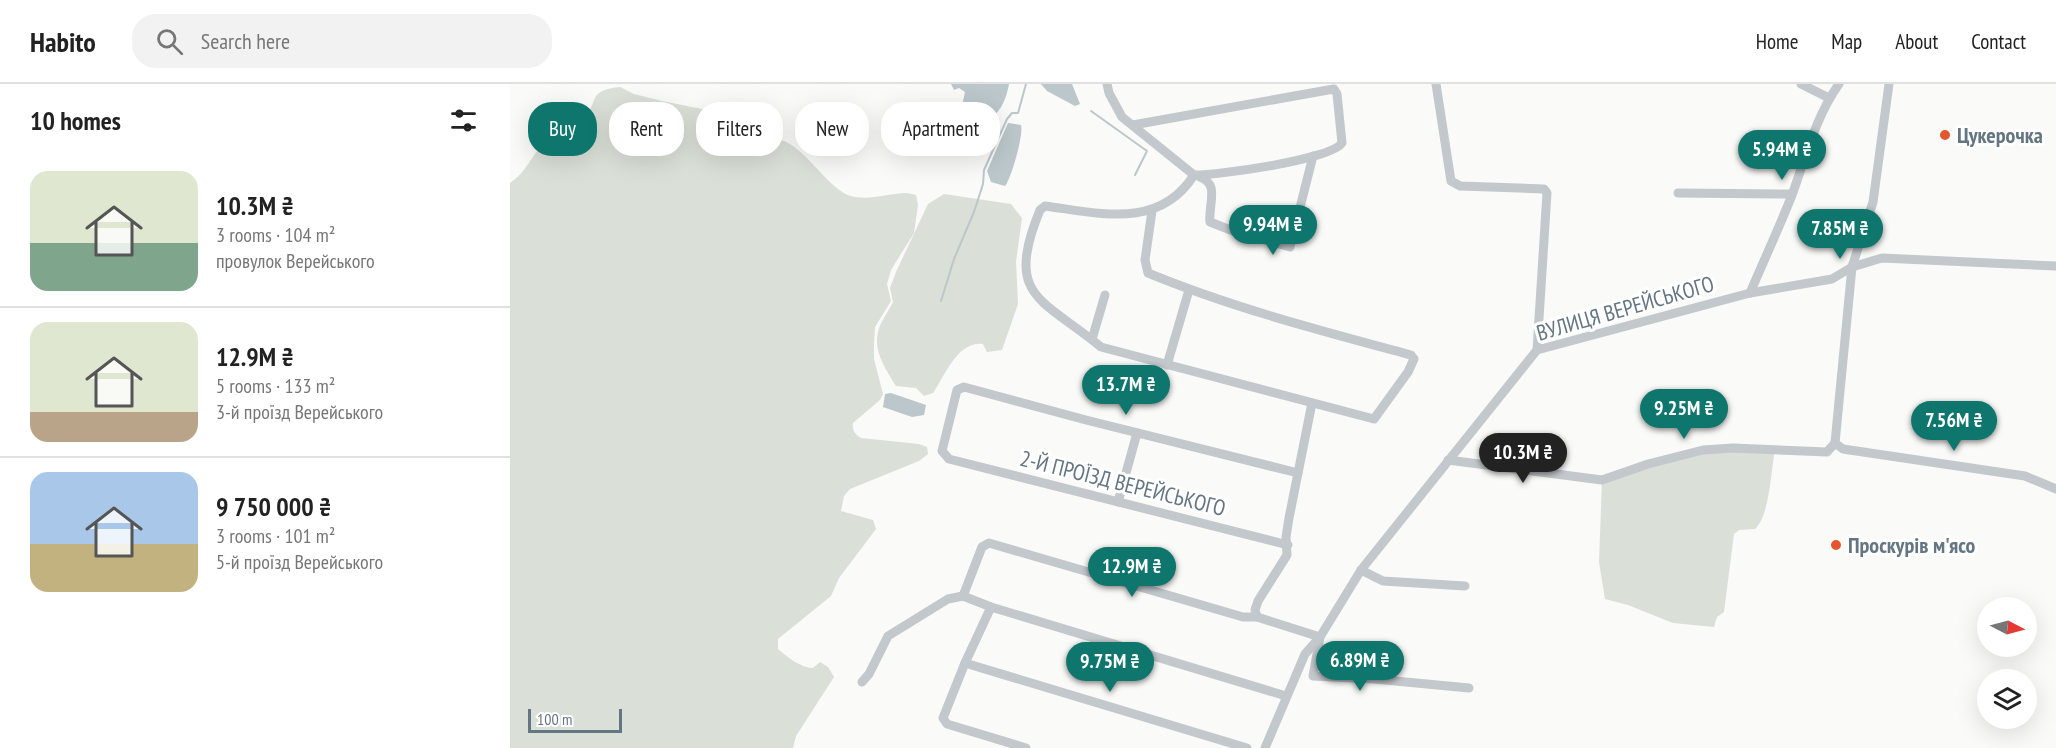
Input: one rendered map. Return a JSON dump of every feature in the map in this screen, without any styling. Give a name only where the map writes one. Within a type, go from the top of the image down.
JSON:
[{"type":"street","points":[[1107,84],[1118,111],[1133,126],[1194,175],[1213,177],[1313,156],[1332,151],[1342,143],[1337,94],[1334,89],[1133,126]]},
{"type":"street","points":[[1436,84],[1451,181],[1460,186],[1544,189],[1547,193],[1537,350]]},
{"type":"street","points":[[1801,84],[1829,98]]},
{"type":"street","points":[[1750,293],[1792,195],[1811,138],[1829,98],[1839,84]]},
{"type":"street","points":[[1448,460],[1602,480],[1648,464],[1703,450],[1733,448],[1827,452],[1835,443],[1852,267],[1873,202],[1889,84]]},
{"type":"street","points":[[1213,177],[1210,222],[1290,247],[1313,156]]},
{"type":"street","points":[[1152,211],[1145,267],[1148,273],[1237,307],[1411,355],[1414,359],[1408,372],[1374,419],[1101,346],[1045,305],[1035,294],[1026,273],[1026,248],[1040,210],[1044,206],[1121,215],[1152,211],[1178,195],[1194,175]]},
{"type":"street","points":[[1678,193],[1792,195]]},
{"type":"street","name":"ВУЛИЦЯ ВЕРЕЙСЬКОГО","points":[[1265,748],[1305,654],[1320,637],[1361,570],[1537,350],[1750,293],[1832,279],[1852,267],[1882,258],[2056,266]]},
{"type":"street","points":[[1167,364],[1189,290]]},
{"type":"street","points":[[1092,339],[1106,295]]},
{"type":"street","name":"2-Й ПРОЇЗД ВЕРЕЙСЬКОГО","points":[[1137,432],[964,387],[957,390],[942,451],[949,459],[1288,545]]},
{"type":"street","points":[[1257,617],[1255,610],[1258,602],[1287,555],[1286,537],[1312,403]]},
{"type":"street","points":[[1118,502],[1137,432],[1298,472]]},
{"type":"street","points":[[1835,443],[1843,449],[2025,476],[2056,489]]},
{"type":"street","points":[[963,596],[982,547],[989,543],[1243,617],[1257,617],[1320,637],[1313,676],[1469,688]]},
{"type":"street","points":[[1361,570],[1383,581],[1465,586]]},
{"type":"street","points":[[862,682],[869,674],[888,636],[948,599],[963,596],[991,608],[1286,696]]},
{"type":"street","points":[[991,608],[965,663],[944,718],[947,723],[1026,748]]},
{"type":"street","points":[[965,663],[1247,748]]},
{"type":"shaded area","points":[[951,84],[1009,84],[1000,108],[1000,102],[963,102],[965,92],[959,88],[954,90]]},
{"type":"shaded area","points":[[1041,84],[1072,84],[1080,104],[1075,106],[1047,91]]},
{"type":"shaded area","points":[[620,87],[634,94],[667,102],[609,102],[609,156],[684,156],[684,105],[696,108],[696,156],[783,156],[783,141],[795,147],[795,156],[805,156],[839,190],[851,196],[865,198],[907,193],[916,195],[918,205],[914,233],[891,270],[887,284],[891,301],[875,327],[874,359],[883,394],[880,400],[853,423],[853,426],[854,432],[861,438],[919,444],[927,447],[928,454],[919,461],[850,489],[844,496],[841,511],[873,520],[876,529],[839,578],[831,596],[778,639],[778,649],[790,659],[808,668],[813,668],[820,662],[828,667],[834,677],[796,736],[793,748],[510,748],[510,183],[521,174],[533,156],[597,156],[597,102],[594,102],[597,95]]},
{"type":"shaded area","points":[[1008,123],[1021,125],[1021,137],[1005,186],[991,182],[987,171],[994,156],[1000,156],[1000,141]]},
{"type":"shaded area","points":[[944,194],[1011,204],[1022,218],[1016,262],[1018,304],[1002,350],[987,352],[983,344],[966,348],[953,361],[933,393],[924,396],[916,388],[896,386],[881,360],[877,339],[881,324],[893,302],[890,288],[896,272],[928,204]]},
{"type":"shaded area","points":[[891,393],[926,405],[924,415],[912,417],[883,407],[885,394]]},
{"type":"shaded area","points":[[1775,449],[1764,514],[1755,529],[1739,530],[1734,534],[1724,612],[1717,617],[1714,627],[1673,623],[1628,605],[1605,599],[1599,562],[1602,480],[1682,454]]},
{"type":"waterway","points":[[941,301],[954,259],[974,212],[983,184],[984,170],[1007,119],[1012,113],[1018,113],[1026,84]]},
{"type":"waterway","points":[[1091,111],[1147,151],[1135,175]]},
{"type":"place","name":"Цукерочка","points":[[1945,135]]},
{"type":"place","name":"Проскурів м'ясо","points":[[1836,545]]}]
